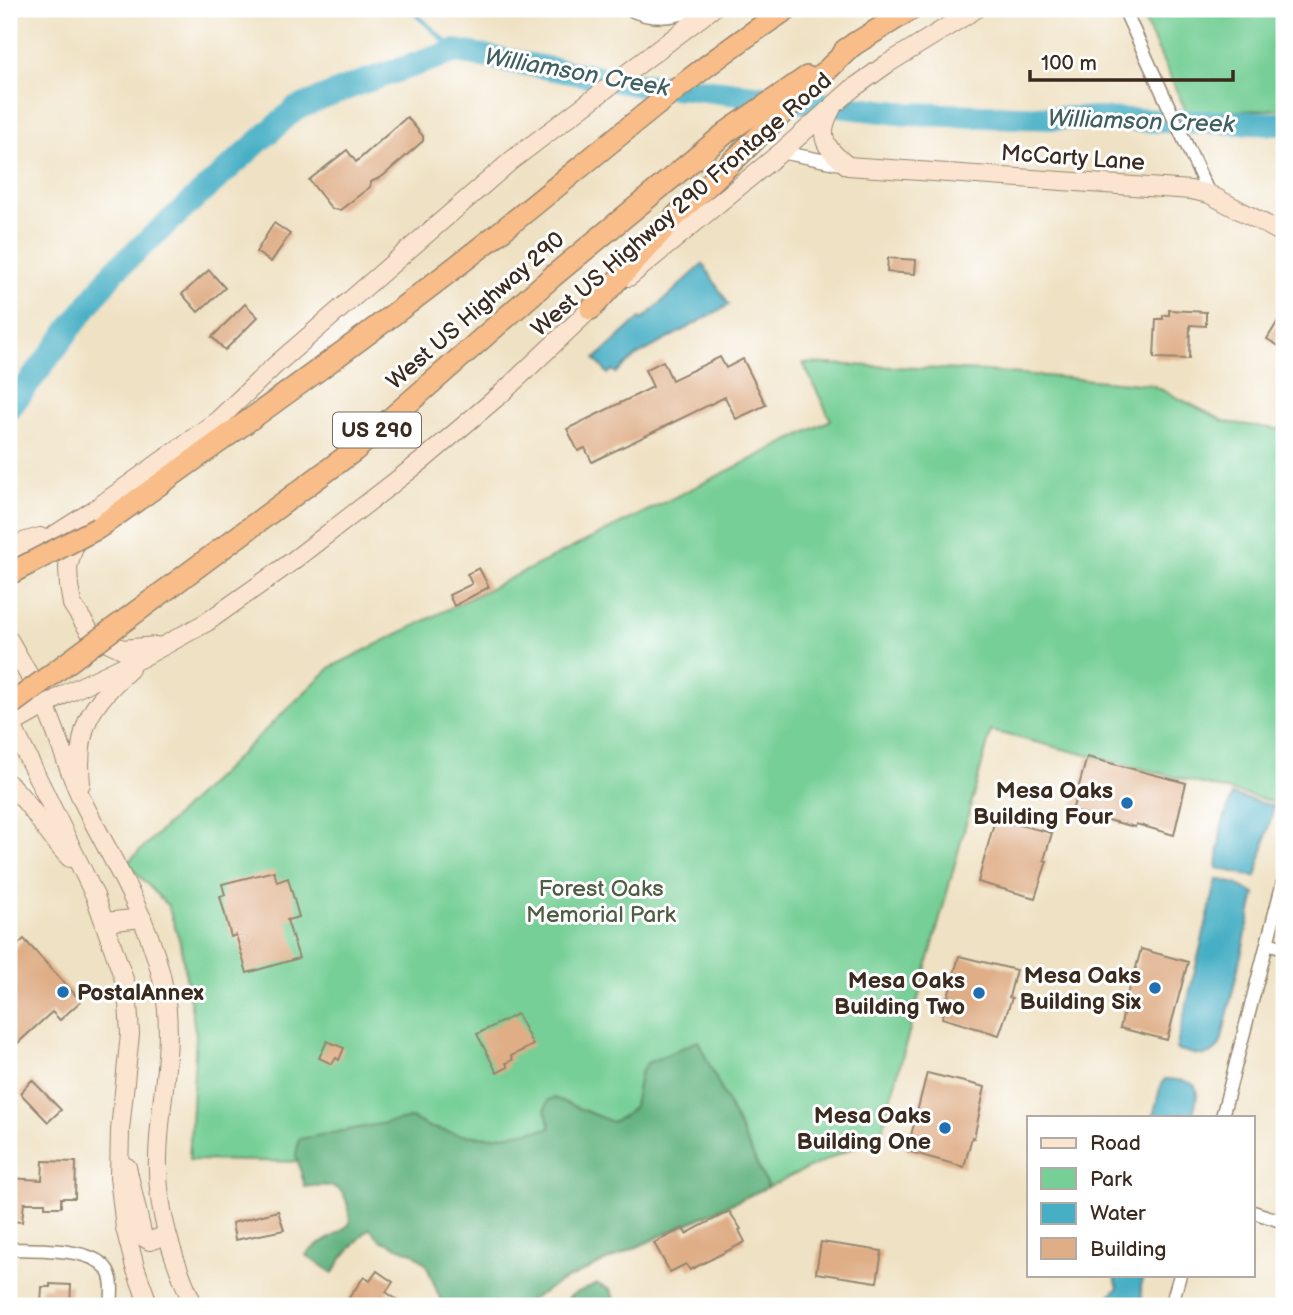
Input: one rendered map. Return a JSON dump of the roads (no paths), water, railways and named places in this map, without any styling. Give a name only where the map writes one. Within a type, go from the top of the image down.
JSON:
[{"type":"highway","name":"West US Highway 290","points":[[9,574],[98,528],[274,402],[499,233],[655,104],[787,9]]},
{"type":"highway","name":"West US Highway 290","points":[[9,719],[355,450],[552,277],[727,132],[855,43],[911,9]]},
{"type":"highway","points":[[591,309],[674,218],[855,43]]},
{"type":"main road","points":[[9,564],[95,509],[218,420],[272,368],[512,160],[712,9]]},
{"type":"main road","name":"West US Highway 290 Frontage Road","points":[[9,719],[45,705],[143,657],[207,622],[365,507],[502,393],[591,309],[833,106],[887,64],[976,9]]},
{"type":"main road","points":[[833,106],[825,120],[823,134],[834,155],[848,166]]},
{"type":"main road","name":"McCarty Lane","points":[[848,166],[1191,190],[1209,194],[1284,234]]},
{"type":"main road","points":[[95,509],[75,543],[68,567],[72,604],[92,635],[122,649],[165,645]]},
{"type":"main road","points":[[9,546],[66,527]]},
{"type":"main road","points":[[9,640],[45,705],[83,802],[142,918],[159,968],[165,994],[168,1052],[158,1158],[159,1194],[167,1235],[181,1278],[194,1306]]},
{"type":"main road","points":[[83,802],[79,764],[81,738],[88,717],[108,689],[143,657]]},
{"type":"main road","points":[[9,719],[105,922],[127,988],[130,1034],[119,1177],[125,1228],[149,1306]]},
{"type":"main road","points":[[9,784],[23,796],[57,845],[82,870]]},
{"type":"main road","points":[[105,922],[142,918]]},
{"type":"main road","points":[[120,1144],[143,1237],[150,1241],[167,1235]]},
{"type":"street","points":[[629,9],[649,17],[667,17],[697,9]]},
{"type":"street","points":[[1124,9],[1209,194]]},
{"type":"street","name":"McCarty Lane","points":[[781,152],[848,166]]},
{"type":"street","points":[[1222,1116],[1284,878]]},
{"type":"street","points":[[1268,943],[1284,947]]},
{"type":"street","points":[[1254,1212],[1284,1222]]},
{"type":"street","points":[[9,1249],[79,1253],[94,1259],[106,1268],[111,1281],[111,1306]]},
{"type":"street","points":[[1171,1306],[1180,1276]]},
{"type":"water","points":[[703,264],[729,305],[636,356],[616,373],[612,370],[608,374],[595,359]]},
{"type":"water","points":[[1232,795],[1274,806],[1256,877],[1217,868],[1221,829]]},
{"type":"water","points":[[1217,879],[1236,884],[1255,894],[1221,1043],[1212,1053],[1195,1055],[1176,1049]]},
{"type":"water","points":[[1165,1079],[1185,1081],[1195,1086],[1197,1097],[1192,1116],[1153,1116],[1161,1084]]},
{"type":"water","points":[[1114,1276],[1143,1276],[1143,1306],[1103,1306],[1118,1288]]},
{"type":"waterway","points":[[410,9],[456,51]]},
{"type":"waterway","name":"Williamson Creek","points":[[9,409],[114,271],[295,109],[360,83],[456,51],[639,85],[687,88],[907,114],[1284,124]]},
{"type":"place","name":"Mesa Oaks Building Four","points":[[1127,803]]},
{"type":"place","name":"Mesa Oaks Building Six","points":[[1155,988]]},
{"type":"place","name":"PostalAnnex","points":[[63,992]]},
{"type":"place","name":"Mesa Oaks Building Two","points":[[979,993]]},
{"type":"place","name":"Mesa Oaks Building One","points":[[945,1128]]},
{"type":"park label","name":"Forest Oaks Memorial Park","points":[[601,901]]}]
